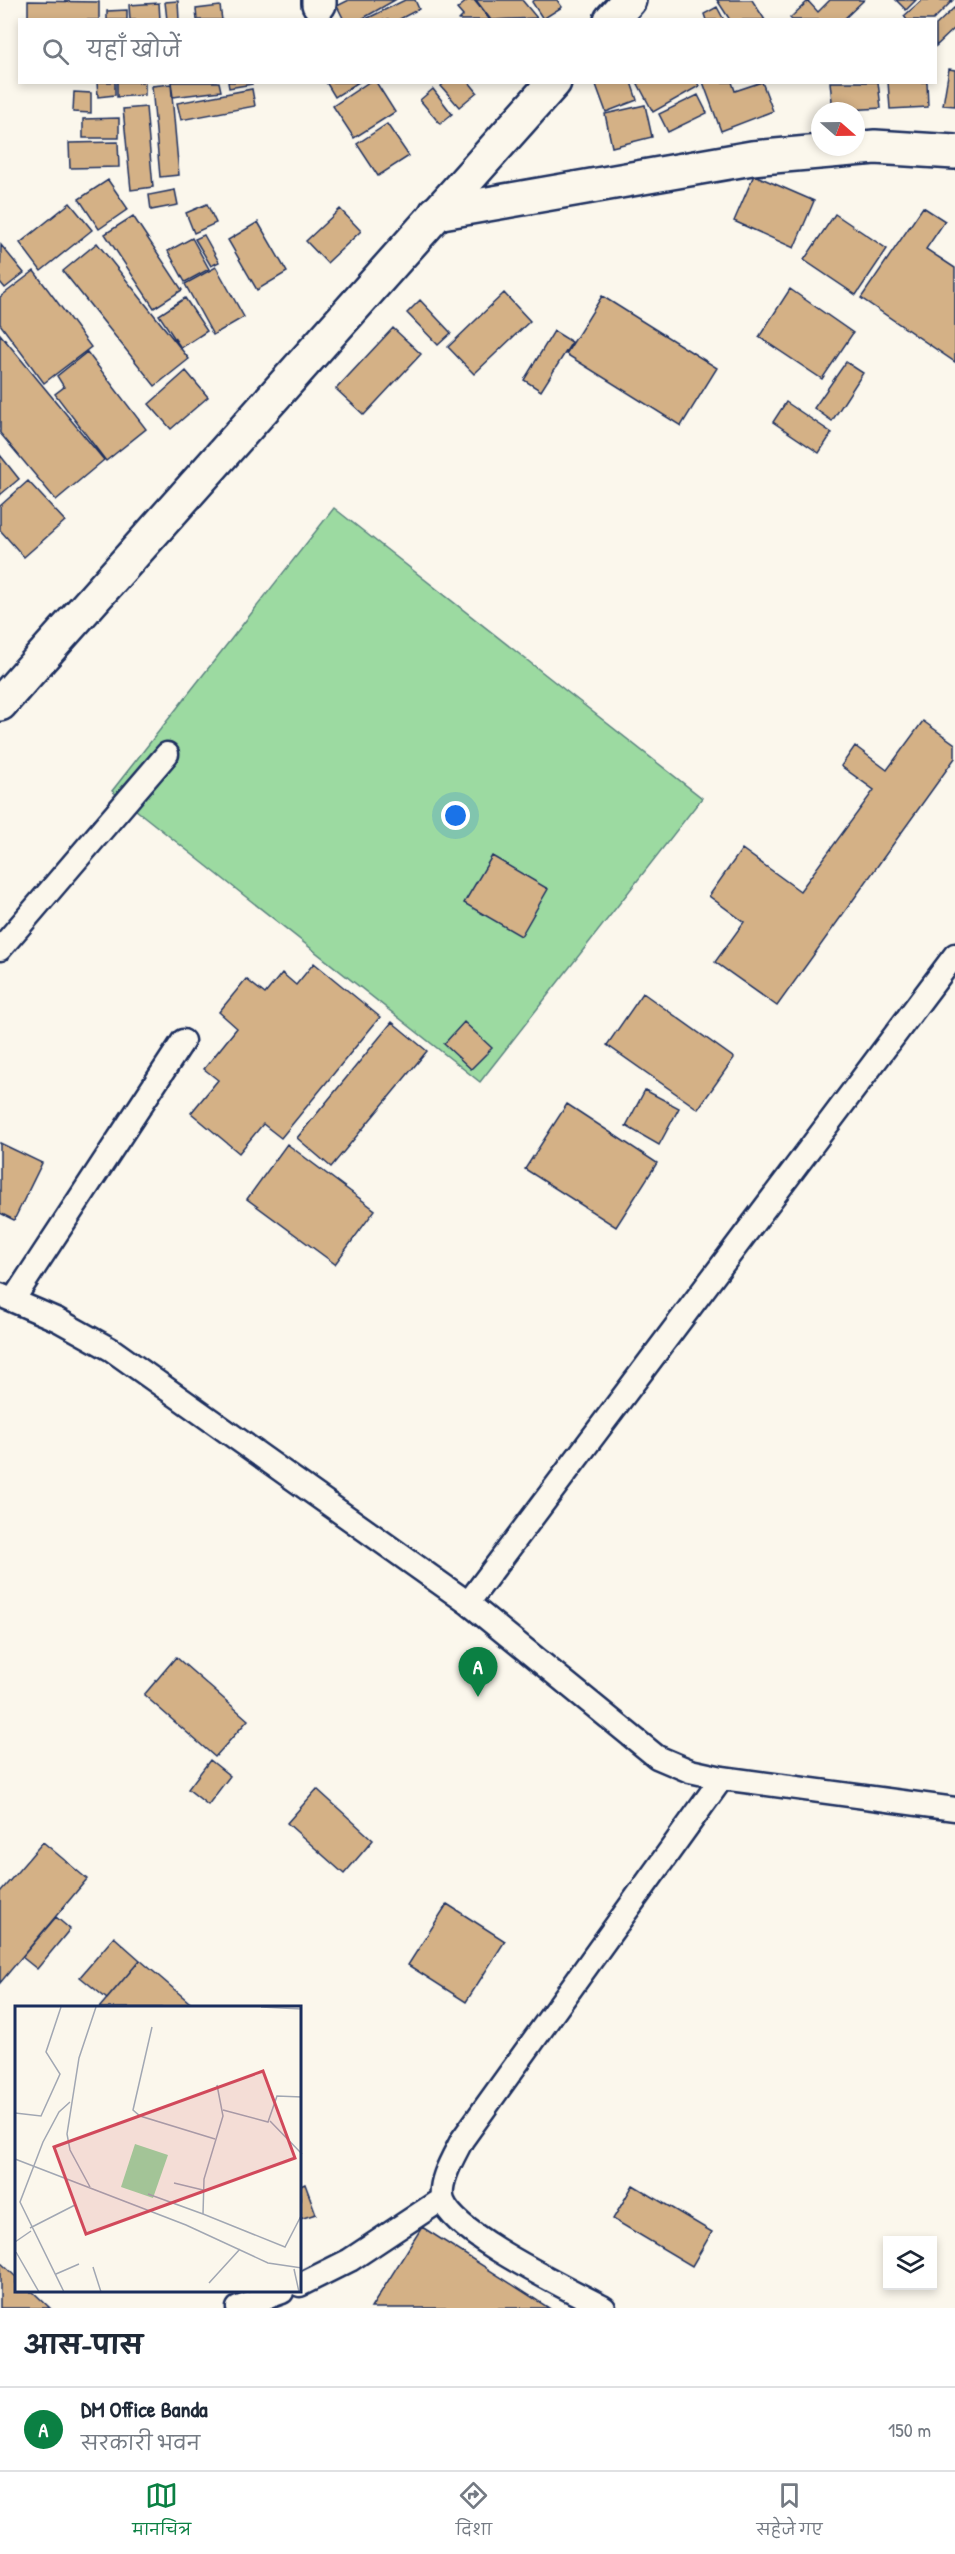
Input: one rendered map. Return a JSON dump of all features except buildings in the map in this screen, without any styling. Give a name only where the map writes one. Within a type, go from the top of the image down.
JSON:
[{"type":"main road","points":[[613,18],[629,0]]},
{"type":"main road","points":[[0,704],[552,84]]},
{"type":"main road","points":[[436,213],[752,158],[875,147],[955,152]]},
{"type":"lane","points":[[0,949],[167,754]]},
{"type":"lane","points":[[468,1603],[955,956]]},
{"type":"lane","points":[[183,1041],[7,1297],[58,1320],[112,1350],[468,1603],[657,1756],[690,1771],[722,1778],[955,1809]]},
{"type":"lane","points":[[604,2308],[476,2237],[453,2218],[442,2199],[445,2174],[462,2140],[722,1778]]},
{"type":"lane","points":[[302,2284],[350,2260],[442,2199]]},
{"type":"lane","points":[[238,2308],[279,2293]]},
{"type":"green space","points":[[334,508],[702,798],[480,1082],[112,791]]},
{"type":"place","name":"DM Office Banda","points":[[478,1697]]}]
